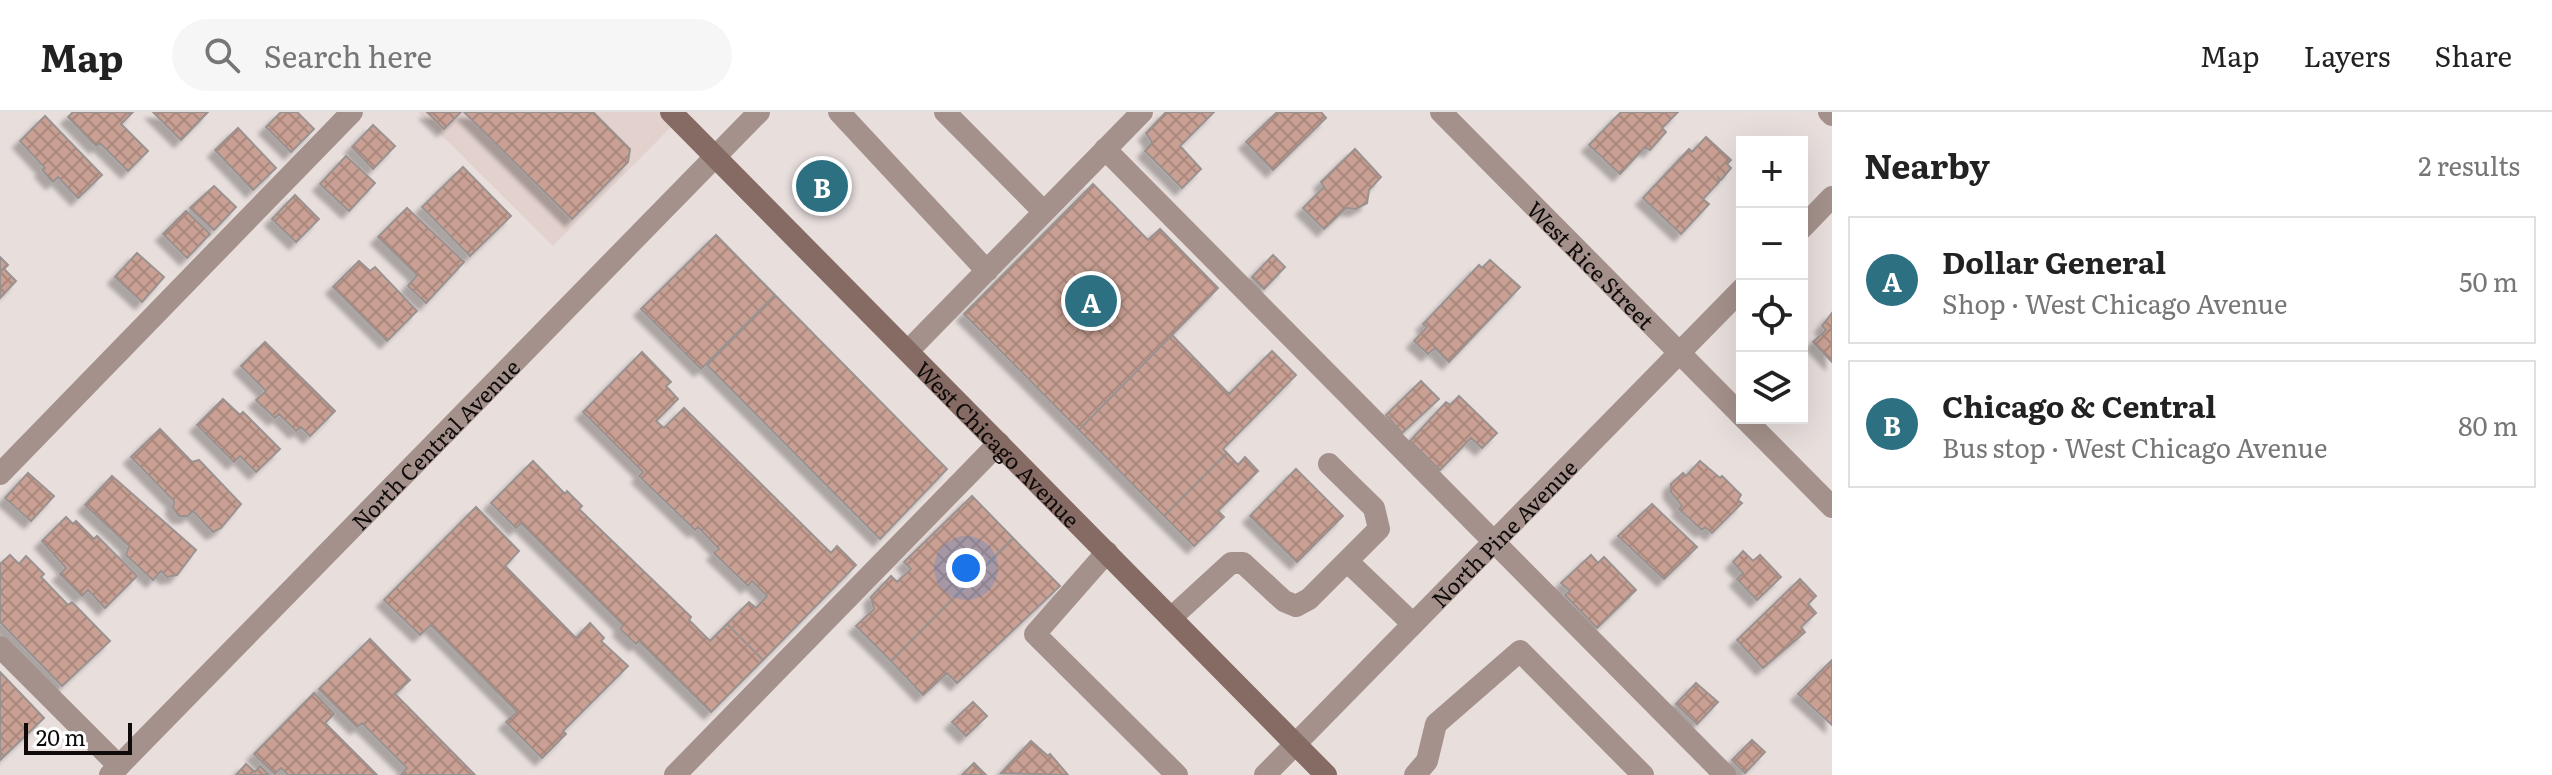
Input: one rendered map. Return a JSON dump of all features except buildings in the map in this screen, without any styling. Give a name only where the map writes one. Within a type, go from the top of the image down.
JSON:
[{"type":"main road","name":"West Chicago Avenue","points":[[671,112],[1326,775]]},
{"type":"street","points":[[0,474],[352,112]]},
{"type":"street","name":"North Central Avenue","points":[[115,770],[759,112]]},
{"type":"street","points":[[839,112],[987,271]]},
{"type":"street","points":[[945,112],[1044,212]]},
{"type":"street","points":[[908,351],[1142,112]]},
{"type":"street","name":"West Rice Street","points":[[1441,112],[1736,410]]},
{"type":"street","points":[[1105,149],[1725,775]]},
{"type":"street","points":[[1808,222],[1832,197]]},
{"type":"street","name":"North Pine Avenue","points":[[1265,775],[1736,295]]},
{"type":"street","name":"West Rice Street","points":[[1750,424],[1832,507]]},
{"type":"street","points":[[675,775],[999,443]]},
{"type":"street","points":[[1171,618],[1231,563],[1243,563],[1284,601],[1296,606],[1309,599],[1379,529],[1374,508],[1329,464]]},
{"type":"street","points":[[1107,552],[1035,634],[1177,775]]},
{"type":"street","points":[[1347,561],[1413,624]]},
{"type":"street","points":[[0,647],[115,770]]},
{"type":"street","points":[[1415,775],[1427,761],[1436,724],[1520,651],[1635,772]]},
{"type":"shaded area","points":[[418,112],[686,112],[553,246]]},
{"type":"place","name":"Chicago & Central","points":[[822,186]]},
{"type":"place","name":"Dollar General","points":[[1091,301]]}]
